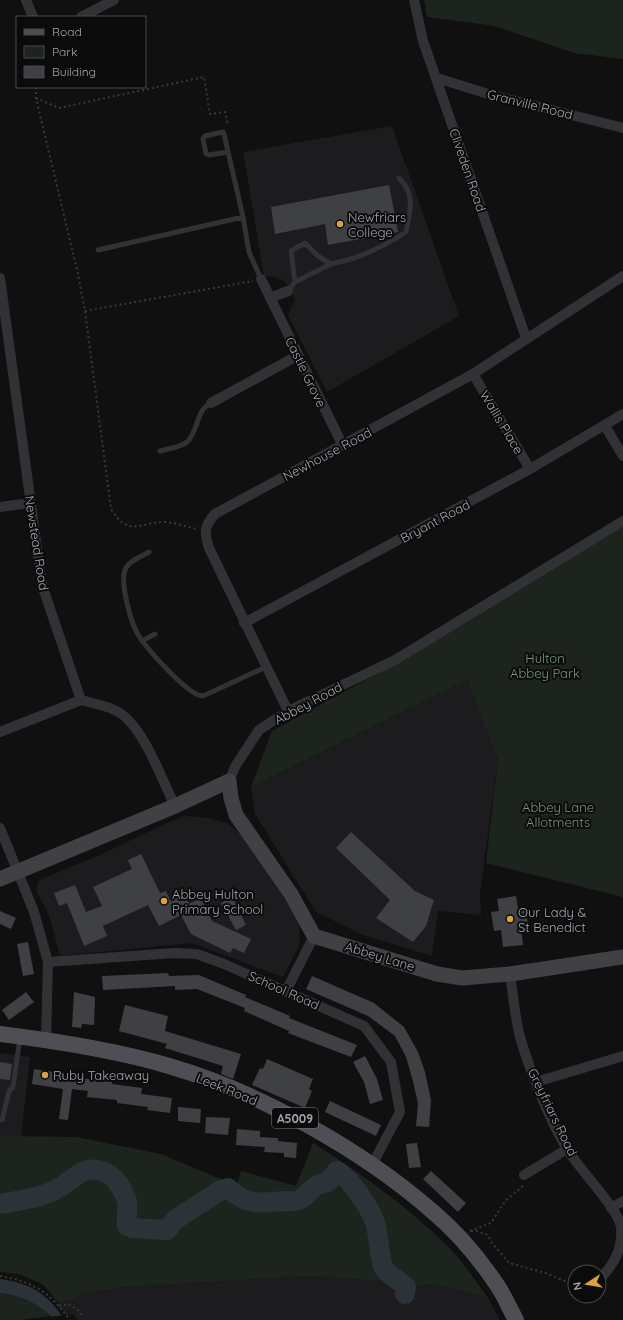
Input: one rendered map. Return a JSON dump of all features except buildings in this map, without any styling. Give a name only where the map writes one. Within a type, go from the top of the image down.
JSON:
[{"type":"main road","name":"Leek Road","points":[[0,1034],[46,1040],[170,1066],[211,1081],[296,1119],[372,1165],[433,1211],[459,1238],[496,1283],[516,1320]]},
{"type":"street","points":[[26,0],[33,16]]},
{"type":"street","points":[[83,16],[114,0]]},
{"type":"street","name":"Cliveden Road","points":[[414,0],[423,41],[526,338]]},
{"type":"street","name":"Granville Road","points":[[437,78],[488,94],[623,128]]},
{"type":"street","name":"Newhouse Road","points":[[204,530],[208,522],[215,514],[473,374],[623,276]]},
{"type":"street","name":"Newstead Road","points":[[0,278],[42,585],[81,700]]},
{"type":"street","name":"Castle Grove","points":[[261,279],[297,356],[342,446]]},
{"type":"street","points":[[270,298],[288,291]]},
{"type":"street","points":[[211,403],[297,356]]},
{"type":"street","name":"Wallis Place","points":[[473,374],[530,469]]},
{"type":"street","name":"Bryant Road","points":[[244,623],[530,469],[623,414]]},
{"type":"street","points":[[604,426],[623,456]]},
{"type":"street","points":[[0,507],[30,503]]},
{"type":"street","name":"Abbey Road","points":[[229,781],[236,765],[260,730],[288,711],[395,660],[623,521]]},
{"type":"street","points":[[204,530],[209,548],[244,623],[288,711]]},
{"type":"street","points":[[0,732],[81,700],[106,706],[123,715],[138,730],[175,806]]},
{"type":"street","points":[[0,879],[175,806],[229,781],[231,798],[236,815],[291,894],[314,936],[286,991]]},
{"type":"street","points":[[0,828],[39,927],[48,962],[46,1040]]},
{"type":"street","name":"Abbey Lane","points":[[314,936],[437,974],[462,978],[510,974],[623,957]]},
{"type":"street","name":"School Road","points":[[48,962],[166,954],[197,954],[208,957],[364,1026],[390,1062],[400,1112],[372,1165]]},
{"type":"street","name":"Greyfriars Road","points":[[510,974],[520,1036],[536,1082],[568,1149],[611,1208],[621,1226],[620,1252],[607,1271]]},
{"type":"street","points":[[536,1082],[623,1056]]},
{"type":"street","points":[[524,1175],[568,1149]]},
{"type":"street","points":[[611,1208],[623,1201]]},
{"type":"lane","points":[[228,152],[209,155],[206,154],[203,139],[205,136],[223,132],[228,152],[243,217],[249,252],[261,279]]},
{"type":"lane","points":[[288,291],[295,282],[331,264],[351,260],[390,242],[406,232],[411,204],[407,186],[399,178]]},
{"type":"lane","points":[[98,250],[243,217]]},
{"type":"lane","points":[[295,282],[291,251],[306,243],[318,256],[331,264]]},
{"type":"lane","points":[[160,451],[186,443],[194,432],[199,416],[205,406],[211,403]]},
{"type":"lane","points":[[149,552],[126,566],[124,575],[130,615],[136,632],[142,641],[187,690],[198,696],[208,694],[266,667]]},
{"type":"lane","points":[[142,641],[155,634]]},
{"type":"lane","points":[[2,1120],[9,1091],[13,1087],[20,1037]]},
{"type":"path","points":[[36,98],[59,108],[204,77],[210,114],[225,112],[228,128]]},
{"type":"path","points":[[36,88],[36,98],[78,274],[85,311],[111,509],[116,518],[126,526],[138,527],[166,522],[204,530]]},
{"type":"path","points":[[85,311],[261,279]]},
{"type":"path","points":[[524,1175],[524,1185],[506,1200],[491,1223],[465,1232],[476,1231],[488,1235],[492,1243],[509,1263],[544,1273],[567,1282]]},
{"type":"path","points":[[0,1276],[33,1285],[48,1294],[70,1320]]},
{"type":"path","points":[[59,1306],[68,1304],[84,1316]]},
{"type":"shaded area","name":"Newfriars College","points":[[392,126],[459,316],[327,392],[288,315],[295,300],[284,280],[264,276],[243,152]]},
{"type":"shaded area","points":[[467,680],[498,760],[480,894],[481,915],[438,911],[432,956],[363,935],[316,912],[255,814],[251,787]]},
{"type":"shaded area","name":"Abbey Hulton Primary School","points":[[184,816],[208,818],[227,823],[245,838],[276,884],[299,922],[299,946],[283,977],[192,943],[60,956],[49,915],[36,890],[39,880],[98,856]]},
{"type":"shaded area","points":[[0,1053],[30,1057],[21,1137],[0,1136]]},
{"type":"shaded area","points":[[309,1276],[382,1281],[395,1288],[431,1284],[488,1298],[500,1320],[77,1320],[74,1314],[67,1315],[57,1302],[71,1300],[85,1293],[126,1287]]},
{"type":"shaded area","points":[[0,1279],[21,1284],[38,1291],[45,1296],[65,1320],[54,1320],[37,1305],[22,1298],[0,1293]]},
{"type":"green space","points":[[424,0],[623,0],[623,59],[574,53],[495,26],[427,17]]},
{"type":"green space","name":"Hulton Abbey Park","points":[[623,526],[623,897],[486,863],[498,760],[467,680],[251,787],[272,731],[397,663]]},
{"type":"green space","points":[[0,1136],[76,1137],[161,1154],[237,1186],[241,1171],[296,1186],[313,1143],[385,1192],[419,1220],[456,1255],[488,1298],[431,1284],[411,1287],[411,1293],[399,1296],[395,1288],[382,1281],[309,1276],[126,1287],[85,1293],[71,1300],[57,1302],[44,1285],[19,1274],[0,1272]]},
{"type":"green space","points":[[0,1293],[36,1304],[52,1316],[20,1320],[0,1320]]},
{"type":"pier","points":[[64,1315],[67,1320],[52,1320],[49,1317]]},
{"type":"waterway","points":[[0,1204],[26,1200],[51,1192],[84,1171],[99,1170],[114,1178],[123,1191],[128,1205],[127,1226],[132,1228],[167,1230],[176,1219],[221,1190],[228,1188],[241,1198],[254,1202],[296,1201],[303,1198],[314,1187],[328,1182],[337,1171],[354,1187],[370,1212],[376,1226],[383,1267],[388,1273],[406,1287],[405,1294]]},
{"type":"place","name":"Newfriars College","points":[[340,224]]},
{"type":"place","name":"Abbey Hulton Primary School","points":[[164,901]]},
{"type":"place","name":"Our Lady & St Benedict","points":[[510,919]]},
{"type":"place","name":"Ruby Takeaway","points":[[45,1075]]},
{"type":"park label","name":"Abbey Lane Allotments","points":[[558,814]]}]
